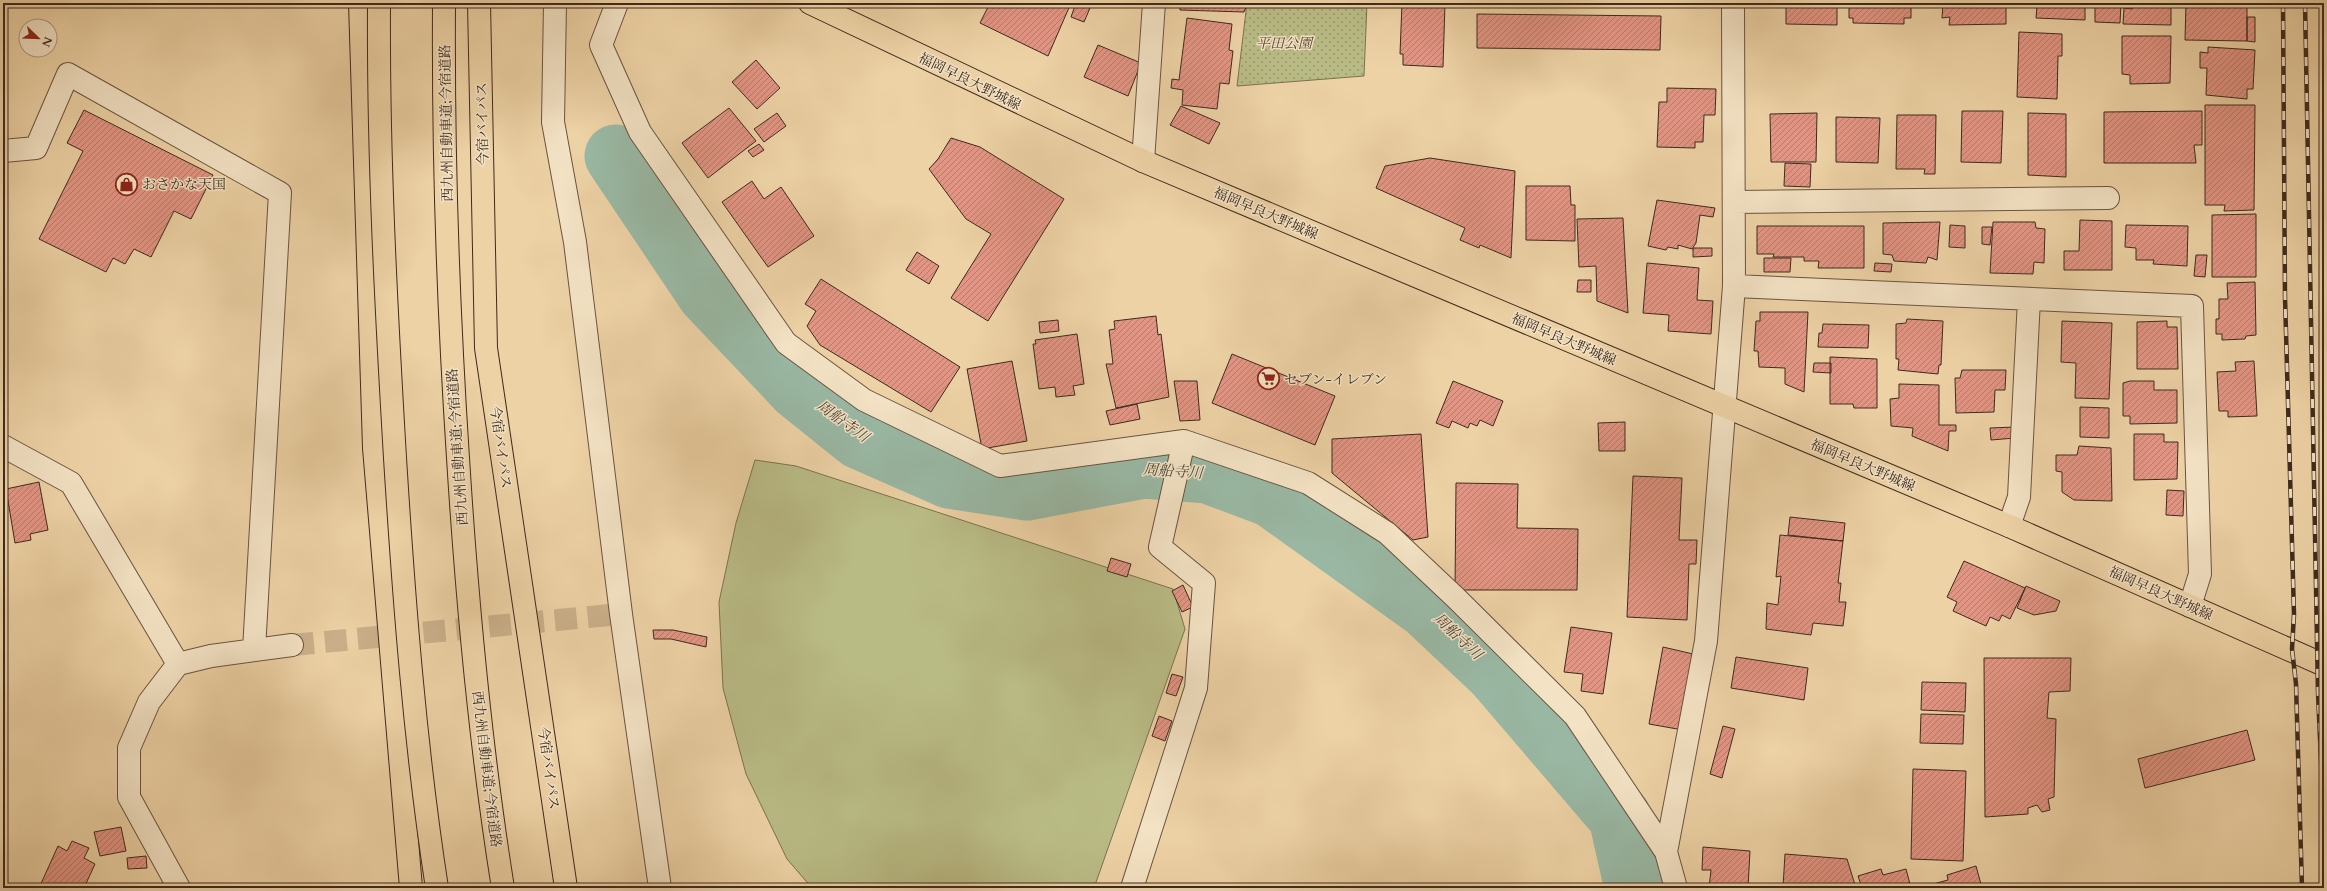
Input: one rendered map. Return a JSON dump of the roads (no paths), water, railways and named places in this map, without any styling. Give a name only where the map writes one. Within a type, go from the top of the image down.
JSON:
[{"type":"main road","points":[[360,3],[374,448],[411,888]]},
{"type":"main road","points":[[379,3],[378,91],[388,347],[404,592],[426,822],[436,888]]},
{"type":"main road","name":"西九州自動車道;今宿道路","points":[[444,3],[444,91],[451,346],[466,589],[491,810],[503,888]]},
{"type":"main road","name":"今宿バイパス","points":[[479,3],[486,348],[566,888]]},
{"type":"main road","name":"福岡早良大野城線","points":[[810,3],[1143,161],[2009,526],[2324,665]]},
{"type":"street","points":[[555,3],[553,122],[575,242],[621,614],[660,888]]},
{"type":"street","points":[[617,3],[601,45],[640,132],[786,343],[864,400],[1000,466],[1184,441],[1308,483],[1387,533],[1456,598],[1575,716],[1666,852],[1676,888]]},
{"type":"street","points":[[1143,161],[1154,3]]},
{"type":"street","points":[[1666,852],[1706,641],[1734,286],[1733,3]]},
{"type":"street","points":[[3,151],[36,148],[68,74],[280,193],[254,650]]},
{"type":"street","points":[[1734,202],[2108,198]]},
{"type":"street","points":[[1734,286],[2192,306],[2200,574],[2190,606]]},
{"type":"street","points":[[2009,526],[2019,497],[2029,299]]},
{"type":"street","points":[[1132,888],[1196,688],[1204,582],[1160,547],[1184,441]]},
{"type":"street","points":[[3,446],[71,483],[178,664]]},
{"type":"street","points":[[179,888],[129,798],[129,748],[149,702],[178,664],[211,656],[292,645]]},
{"type":"waterway","name":"周船寺川","points":[[616,156],[708,293],[799,389],[860,438],[949,477],[1027,489],[1144,467],[1208,472],[1272,496],[1428,608],[1496,672],[1620,817],[1636,888]]},
{"type":"tunnel","points":[[292,645],[621,614]]},
{"type":"railway","points":[[2283,3],[2285,297],[2294,614],[2292,649],[2296,684],[2302,888]]},
{"type":"railway","points":[[2305,3],[2318,693],[2324,828]]},
{"type":"place","name":"おさかな天国","points":[[126,184]]},
{"type":"place","name":"セブン-イレブン","points":[[1269,379]]},
{"type":"park label","name":"平田公園","points":[[1284,43]]}]
